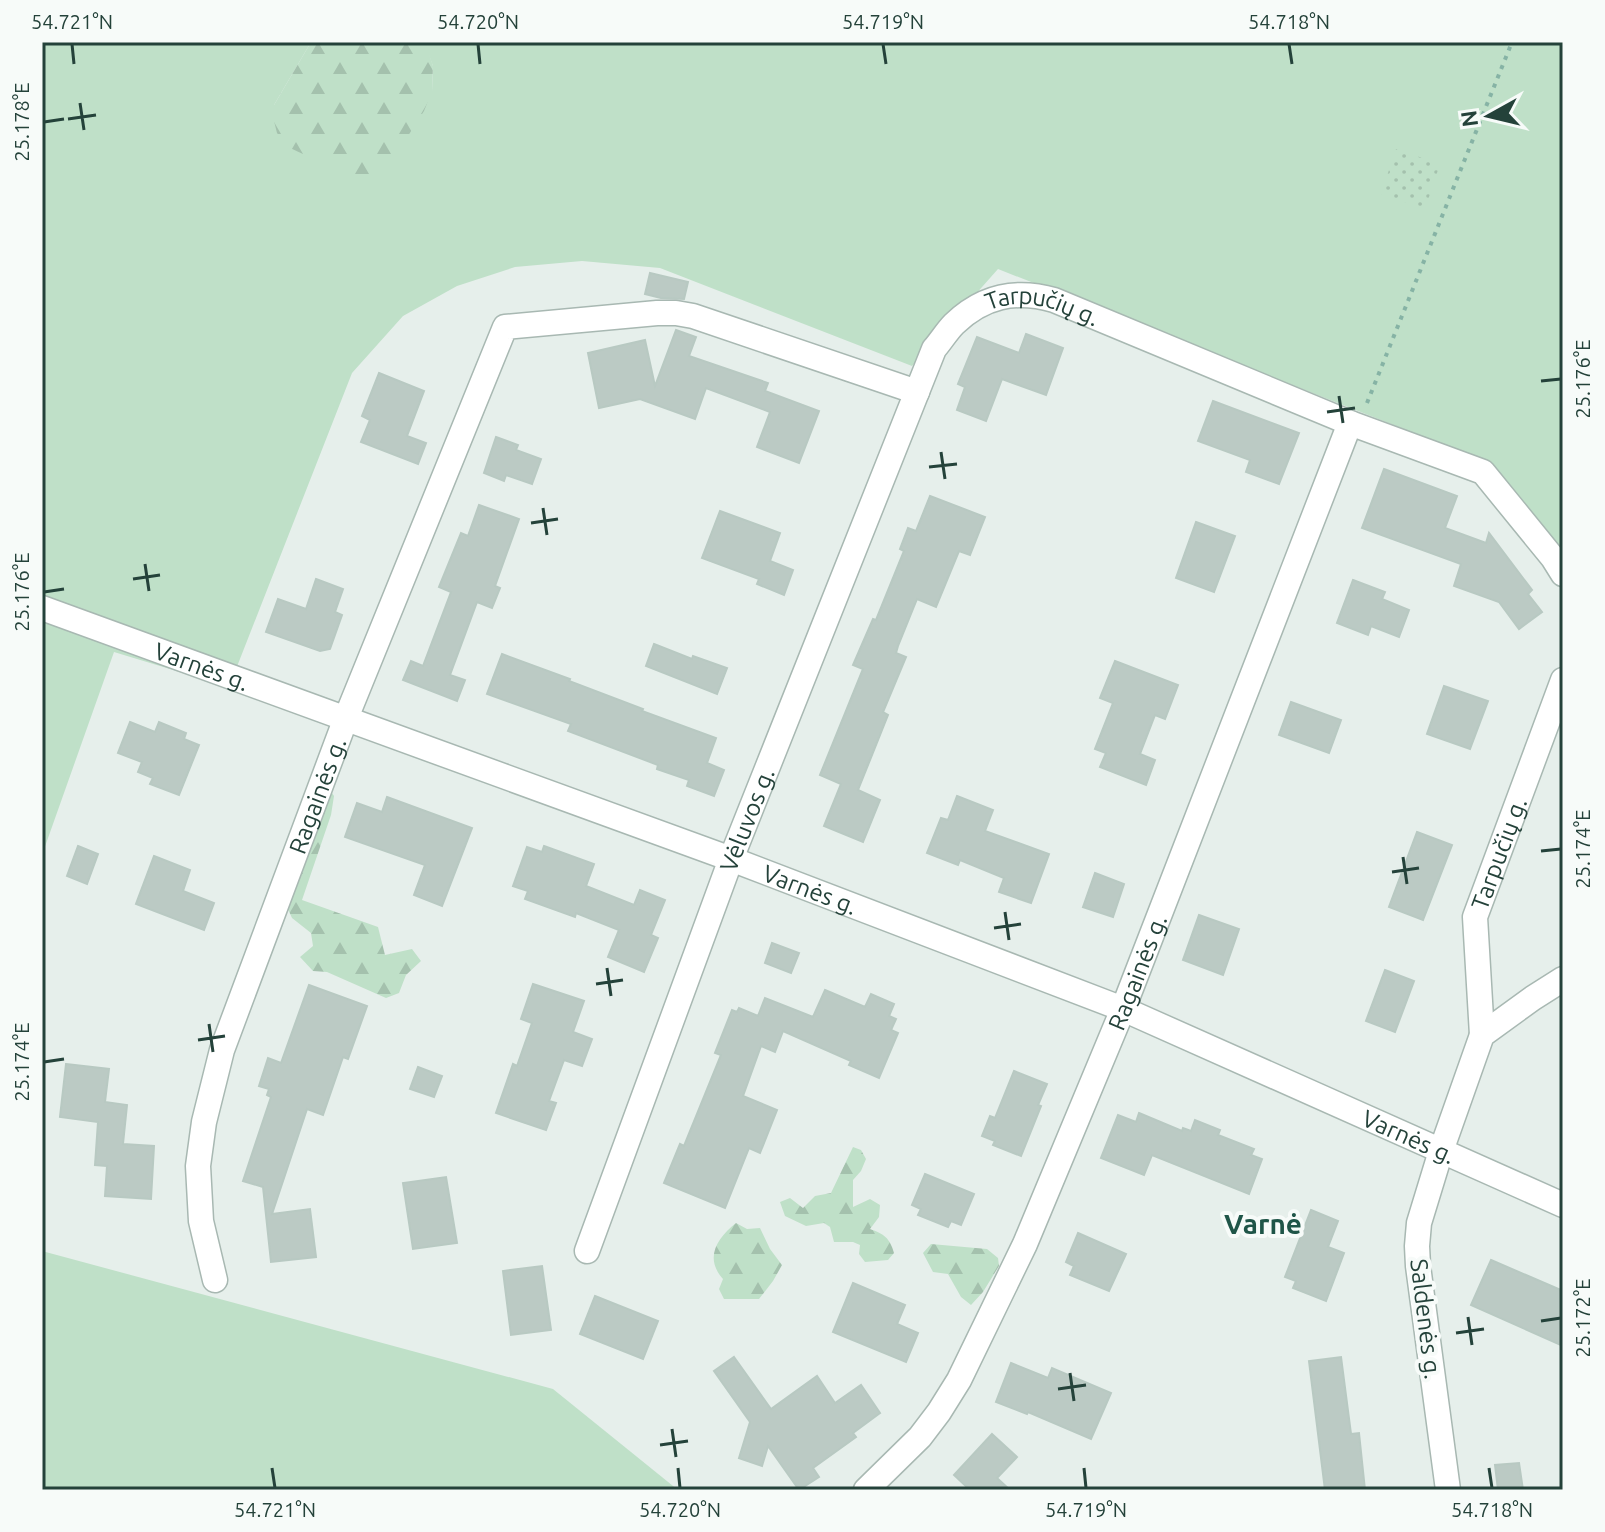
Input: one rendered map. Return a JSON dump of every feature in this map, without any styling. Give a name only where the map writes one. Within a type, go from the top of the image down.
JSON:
[{"type":"street","name":"Tarpučių g.","points":[[917,392],[934,349],[953,325],[976,307],[1015,294],[1035,294],[1350,423],[1483,472],[1563,574]]},
{"type":"street","name":"Ragainės g.","points":[[215,1280],[201,1221],[198,1166],[204,1122],[222,1050],[346,718],[505,327],[676,313],[693,316],[917,392]]},
{"type":"street","name":"Vėluvos g.","points":[[587,1251],[731,859],[917,392]]},
{"type":"street","name":"Ragainės g.","points":[[866,1490],[920,1437],[939,1412],[959,1380],[1025,1244],[1123,1009],[1350,423]]},
{"type":"street","name":"Varnės g.","points":[[42,608],[731,859],[1123,1009],[1563,1205]]},
{"type":"street","name":"Tarpučių g.","points":[[1482,1035],[1475,917],[1563,680]]},
{"type":"street","points":[[1482,1035],[1563,979]]},
{"type":"street","name":"Saldenės g.","points":[[1448,1490],[1417,1246],[1419,1223],[1441,1151],[1482,1035]]},
{"type":"path","points":[[1350,423],[1368,402],[1512,42]]},
{"type":"green space","points":[[42,42],[311,42],[274,105],[432,91],[433,66],[424,42],[1554,42],[1563,46],[1563,554],[1485,461],[998,269],[912,366],[660,268],[582,261],[515,267],[457,286],[403,316],[352,373],[229,687],[114,652],[42,855]]},
{"type":"green space","points":[[311,42],[426,44],[433,66],[432,91],[424,111],[388,167],[373,174],[357,175],[337,170],[288,147],[277,133],[274,105]]},
{"type":"green space","points":[[1396,149],[1440,164],[1425,209],[1381,194]]},
{"type":"green space","points":[[328,787],[334,796],[331,815],[302,900],[378,927],[385,955],[412,949],[421,961],[406,975],[399,993],[386,998],[327,972],[313,971],[300,957],[313,946],[311,933],[292,918],[285,903]]},
{"type":"green space","points":[[853,1147],[861,1150],[866,1159],[853,1180],[853,1207],[870,1199],[880,1205],[879,1217],[870,1229],[883,1235],[891,1244],[894,1253],[888,1260],[865,1262],[859,1254],[860,1245],[834,1242],[830,1227],[824,1223],[806,1226],[785,1216],[780,1202],[790,1198],[803,1208],[815,1196],[831,1193]]},
{"type":"green space","points":[[736,1223],[747,1229],[760,1228],[782,1265],[759,1299],[724,1299],[719,1289],[723,1279],[714,1264],[715,1249],[723,1235]]},
{"type":"green space","points":[[931,1244],[987,1249],[998,1258],[999,1266],[971,1305],[961,1297],[948,1274],[933,1272],[923,1253]]},
{"type":"green space","points":[[42,1251],[553,1389],[678,1490],[42,1490]]},
{"type":"building","points":[[650,273],[688,282],[684,299],[645,294]]},
{"type":"building","points":[[676,330],[696,337],[689,356],[768,383],[765,391],[819,411],[799,463],[757,447],[770,412],[706,388],[695,419],[640,399],[599,408],[588,353],[645,340],[655,386]]},
{"type":"building","points":[[1026,334],[1063,348],[1046,395],[1002,379],[986,421],[957,410],[965,387],[958,384],[977,337],[1019,353]]},
{"type":"building","points":[[379,373],[424,391],[407,436],[426,443],[418,464],[361,442],[370,420],[362,416]]},
{"type":"building","points":[[1213,401],[1299,433],[1279,484],[1246,472],[1250,460],[1198,441]]},
{"type":"building","points":[[496,437],[518,445],[516,450],[541,459],[532,484],[506,475],[504,481],[484,473]]},
{"type":"building","points":[[1384,469],[1457,496],[1445,528],[1486,543],[1489,533],[1532,590],[1528,594],[1542,612],[1519,629],[1499,602],[1454,586],[1461,564],[1362,528]]},
{"type":"building","points":[[930,496],[985,517],[970,555],[959,551],[936,607],[917,599],[898,646],[896,653],[906,657],[883,712],[888,715],[858,790],[880,800],[863,842],[824,826],[841,784],[820,775],[863,669],[853,665],[873,619],[876,620],[904,551],[900,549],[908,528],[916,531]]},
{"type":"building","points":[[479,505],[519,519],[495,586],[500,588],[492,608],[477,602],[450,675],[465,680],[457,701],[403,680],[411,661],[423,666],[451,592],[439,587],[461,533],[468,536]]},
{"type":"building","points":[[720,511],[780,533],[770,561],[793,570],[784,595],[757,584],[759,579],[702,558]]},
{"type":"building","points":[[1196,522],[1235,536],[1214,592],[1176,578]]},
{"type":"building","points":[[316,579],[343,589],[335,612],[342,615],[330,649],[320,651],[266,632],[278,599],[306,609]]},
{"type":"building","points":[[1353,580],[1385,592],[1382,599],[1409,610],[1399,637],[1371,626],[1368,635],[1337,623]]},
{"type":"building","points":[[654,644],[727,668],[717,694],[646,666]]},
{"type":"building","points":[[502,654],[716,738],[707,763],[724,770],[714,796],[687,786],[689,780],[657,769],[658,765],[568,731],[571,724],[487,694]]},
{"type":"building","points":[[1115,661],[1178,685],[1165,719],[1155,715],[1140,754],[1155,760],[1146,785],[1100,767],[1106,753],[1095,749],[1113,703],[1100,698]]},
{"type":"building","points":[[1444,686],[1488,701],[1470,749],[1427,734]]},
{"type":"building","points":[[1291,702],[1341,720],[1329,753],[1279,735]]},
{"type":"building","points":[[130,722],[155,732],[159,722],[186,733],[184,739],[199,745],[179,795],[150,784],[153,778],[138,772],[142,762],[118,753]]},
{"type":"building","points":[[957,796],[993,810],[985,831],[1049,854],[1031,903],[999,892],[1004,878],[960,860],[958,865],[927,853],[941,818],[948,820]]},
{"type":"building","points":[[387,797],[472,828],[442,906],[414,895],[425,865],[345,837],[357,803],[382,812]]},
{"type":"building","points":[[1417,832],[1452,845],[1423,920],[1389,907]]},
{"type":"building","points":[[78,846],[98,854],[87,884],[67,876]]},
{"type":"building","points":[[544,846],[594,864],[586,886],[634,905],[640,890],[665,900],[651,935],[658,938],[644,972],[608,957],[619,930],[576,913],[575,917],[525,899],[528,891],[513,886],[527,847],[542,852]]},
{"type":"building","points":[[154,856],[190,870],[183,891],[214,903],[204,930],[136,904]]},
{"type":"building","points":[[1095,873],[1124,884],[1113,917],[1083,907]]},
{"type":"building","points":[[1199,915],[1239,929],[1223,975],[1183,960]]},
{"type":"building","points":[[772,943],[799,953],[791,973],[765,963]]},
{"type":"building","points":[[1385,970],[1414,981],[1395,1032],[1366,1021]]},
{"type":"building","points":[[533,984],[584,1001],[573,1032],[592,1039],[582,1066],[564,1060],[549,1101],[556,1103],[546,1130],[496,1113],[513,1064],[517,1066],[532,1023],[521,1019]]},
{"type":"building","points":[[309,985],[367,1006],[348,1059],[343,1057],[323,1115],[307,1109],[272,1214],[310,1209],[316,1257],[271,1262],[263,1187],[243,1181],[271,1097],[267,1095],[269,1089],[259,1086],[268,1058],[281,1063]]},
{"type":"building","points":[[825,990],[865,1007],[871,994],[894,1004],[889,1016],[896,1019],[891,1030],[898,1033],[879,1078],[849,1065],[851,1061],[783,1031],[775,1052],[761,1046],[743,1096],[777,1110],[760,1153],[749,1148],[725,1208],[664,1183],[680,1144],[684,1146],[721,1055],[715,1053],[732,1010],[737,1012],[739,1008],[758,1016],[765,998],[813,1017]]},
{"type":"building","points":[[66,1064],[109,1069],[105,1102],[127,1105],[123,1144],[154,1146],[151,1199],[105,1196],[107,1166],[95,1165],[98,1122],[60,1117]]},
{"type":"building","points":[[418,1067],[442,1076],[434,1097],[410,1089]]},
{"type":"building","points":[[1014,1071],[1047,1084],[1021,1156],[993,1145],[995,1141],[982,1136],[990,1116],[995,1118]]},
{"type":"building","points":[[1139,1113],[1182,1131],[1183,1128],[1191,1131],[1195,1120],[1220,1130],[1218,1135],[1254,1149],[1251,1155],[1262,1159],[1249,1194],[1152,1155],[1144,1175],[1101,1158],[1118,1115],[1136,1122]]},
{"type":"building","points":[[925,1174],[974,1194],[961,1225],[951,1221],[948,1227],[918,1215],[921,1209],[912,1205]]},
{"type":"building","points":[[446,1177],[457,1243],[413,1249],[403,1183]]},
{"type":"building","points":[[1311,1210],[1338,1221],[1328,1247],[1344,1253],[1326,1301],[1293,1288],[1296,1281],[1285,1277]]},
{"type":"building","points":[[1078,1233],[1126,1254],[1109,1291],[1070,1275],[1074,1266],[1066,1262]]},
{"type":"building","points":[[1491,1260],[1563,1291],[1563,1346],[1471,1305]]},
{"type":"building","points":[[542,1266],[551,1330],[511,1335],[503,1271]]},
{"type":"building","points":[[853,1283],[905,1305],[897,1324],[918,1333],[906,1362],[833,1332]]},
{"type":"building","points":[[595,1296],[658,1321],[643,1359],[580,1334]]},
{"type":"building","points":[[734,1357],[771,1409],[817,1376],[835,1403],[861,1385],[880,1413],[853,1433],[856,1437],[813,1468],[819,1477],[799,1490],[768,1446],[762,1466],[739,1458],[750,1422],[714,1371]]},
{"type":"building","points":[[1341,1357],[1351,1434],[1359,1433],[1365,1490],[1325,1490],[1309,1361]]},
{"type":"building","points":[[1011,1363],[1048,1378],[1052,1368],[1111,1393],[1091,1439],[996,1402]]},
{"type":"building","points":[[992,1434],[1017,1457],[997,1478],[1010,1490],[970,1490],[954,1475]]},
{"type":"building","points":[[1519,1463],[1523,1490],[1498,1490],[1495,1465]]},
{"type":"district","name":"Varnė","points":[[1263,1223]]}]
